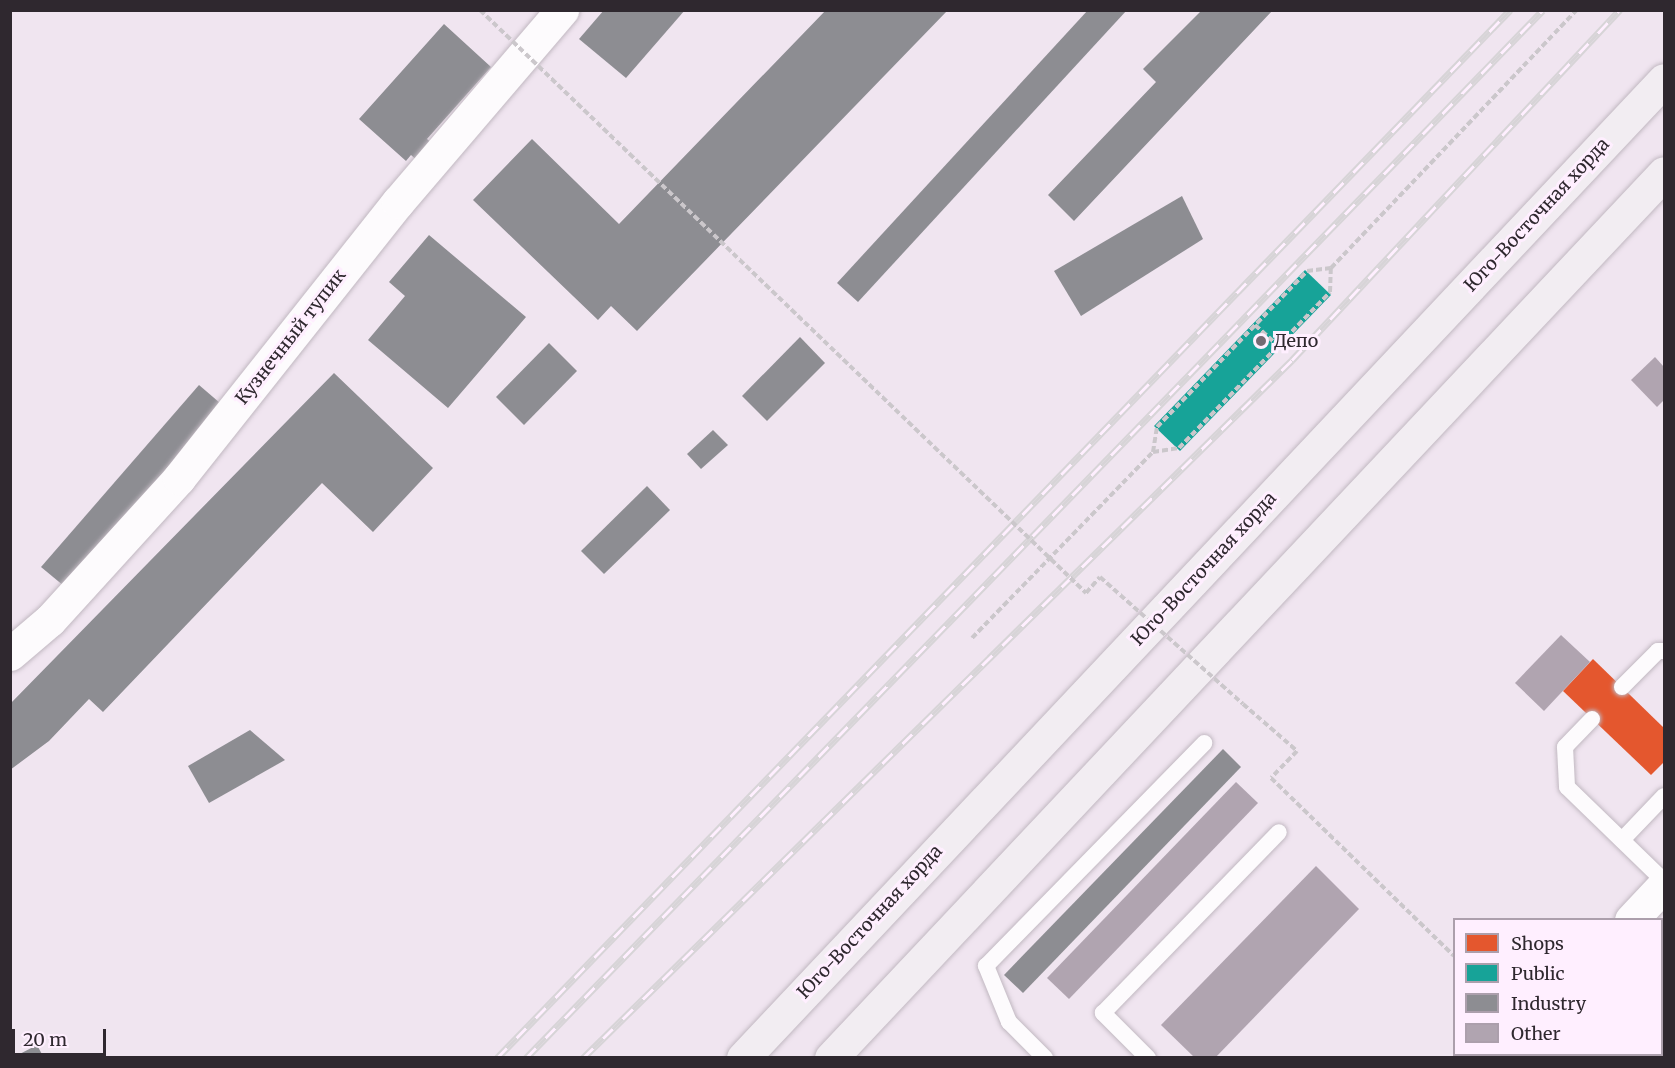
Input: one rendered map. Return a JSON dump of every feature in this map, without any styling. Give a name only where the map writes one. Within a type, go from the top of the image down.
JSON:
[{"type":"main road","name":"Юго-Восточная хорда","points":[[743,1058],[1665,80]]},
{"type":"main road","points":[[831,1058],[1665,173]]},
{"type":"street","name":"Кузнечный тупик","points":[[10,654],[50,620],[178,477],[398,202],[562,10]]},
{"type":"street","points":[[1633,918],[1665,883]]},
{"type":"lane","points":[[1622,687],[1658,651],[1665,651]]},
{"type":"lane","points":[[1592,719],[1565,747],[1567,787],[1665,883]]},
{"type":"lane","points":[[1045,1058],[1009,1022],[986,966],[1204,743]]},
{"type":"lane","points":[[1622,840],[1665,796]]},
{"type":"lane","points":[[1148,1058],[1103,1013],[1279,832]]},
{"type":"path","points":[[480,10],[1086,593],[1100,577],[1297,752],[1271,778],[1453,954]]},
{"type":"path","points":[[972,638],[1153,452],[1157,427],[1307,271],[1331,268],[1577,10]]},
{"type":"path","points":[[1153,452],[1179,448],[1278,346],[1330,292],[1331,268]]},
{"type":"path","points":[[1255,325],[1278,346]]},
{"type":"building: Shops","points":[[1593,659],[1664,728],[1664,762],[1651,775],[1563,691]]},
{"type":"building: Public","points":[[1305,270],[1331,295],[1180,451],[1154,426]]},
{"type":"building: Industry","points":[[604,10],[685,10],[626,78],[579,39]]},
{"type":"building: Industry","points":[[826,10],[948,10],[637,331],[611,306],[598,320],[473,200],[532,139],[619,224]]},
{"type":"building: Industry","points":[[1088,10],[1127,10],[858,302],[837,283]]},
{"type":"building: Industry","points":[[1202,10],[1273,10],[1074,221],[1048,195],[1156,82],[1143,69]]},
{"type":"building: Industry","points":[[444,24],[491,67],[427,139],[438,148],[422,165],[411,155],[406,161],[359,119]]},
{"type":"building: Industry","points":[[1182,196],[1203,239],[1081,316],[1054,271]]},
{"type":"building: Industry","points":[[429,235],[526,317],[448,408],[368,340],[405,296],[389,282]]},
{"type":"building: Industry","points":[[800,337],[825,363],[767,421],[742,396]]},
{"type":"building: Industry","points":[[549,343],[577,371],[524,425],[496,397]]},
{"type":"building: Industry","points":[[334,373],[433,468],[373,532],[322,483],[103,712],[89,699],[49,741],[10,770],[10,704]]},
{"type":"building: Industry","points":[[199,385],[227,409],[70,591],[41,567]]},
{"type":"building: Industry","points":[[713,430],[728,445],[701,469],[687,454]]},
{"type":"building: Industry","points":[[647,486],[670,510],[604,574],[581,551]]},
{"type":"building: Industry","points":[[250,730],[285,760],[209,803],[188,766]]},
{"type":"building: Industry","points":[[1223,749],[1241,767],[1023,993],[1004,975]]},
{"type":"building: Industry","points":[[37,1045],[44,1058],[12,1058]]},
{"type":"building: Other","points":[[1655,357],[1664,367],[1664,400],[1657,407],[1631,380]]},
{"type":"building: Other","points":[[1561,635],[1590,662],[1544,711],[1515,683]]},
{"type":"building: Other","points":[[1236,782],[1258,803],[1069,999],[1047,978]]},
{"type":"building: Other","points":[[1316,866],[1359,909],[1215,1058],[1195,1058],[1161,1025]]},
{"type":"railway","points":[[497,1058],[1510,10]]},
{"type":"railway","points":[[526,1058],[1543,10]]},
{"type":"railway","points":[[583,1058],[1292,360],[1620,10]]},
{"type":"place","name":"Депо","points":[[1261,341]]}]
